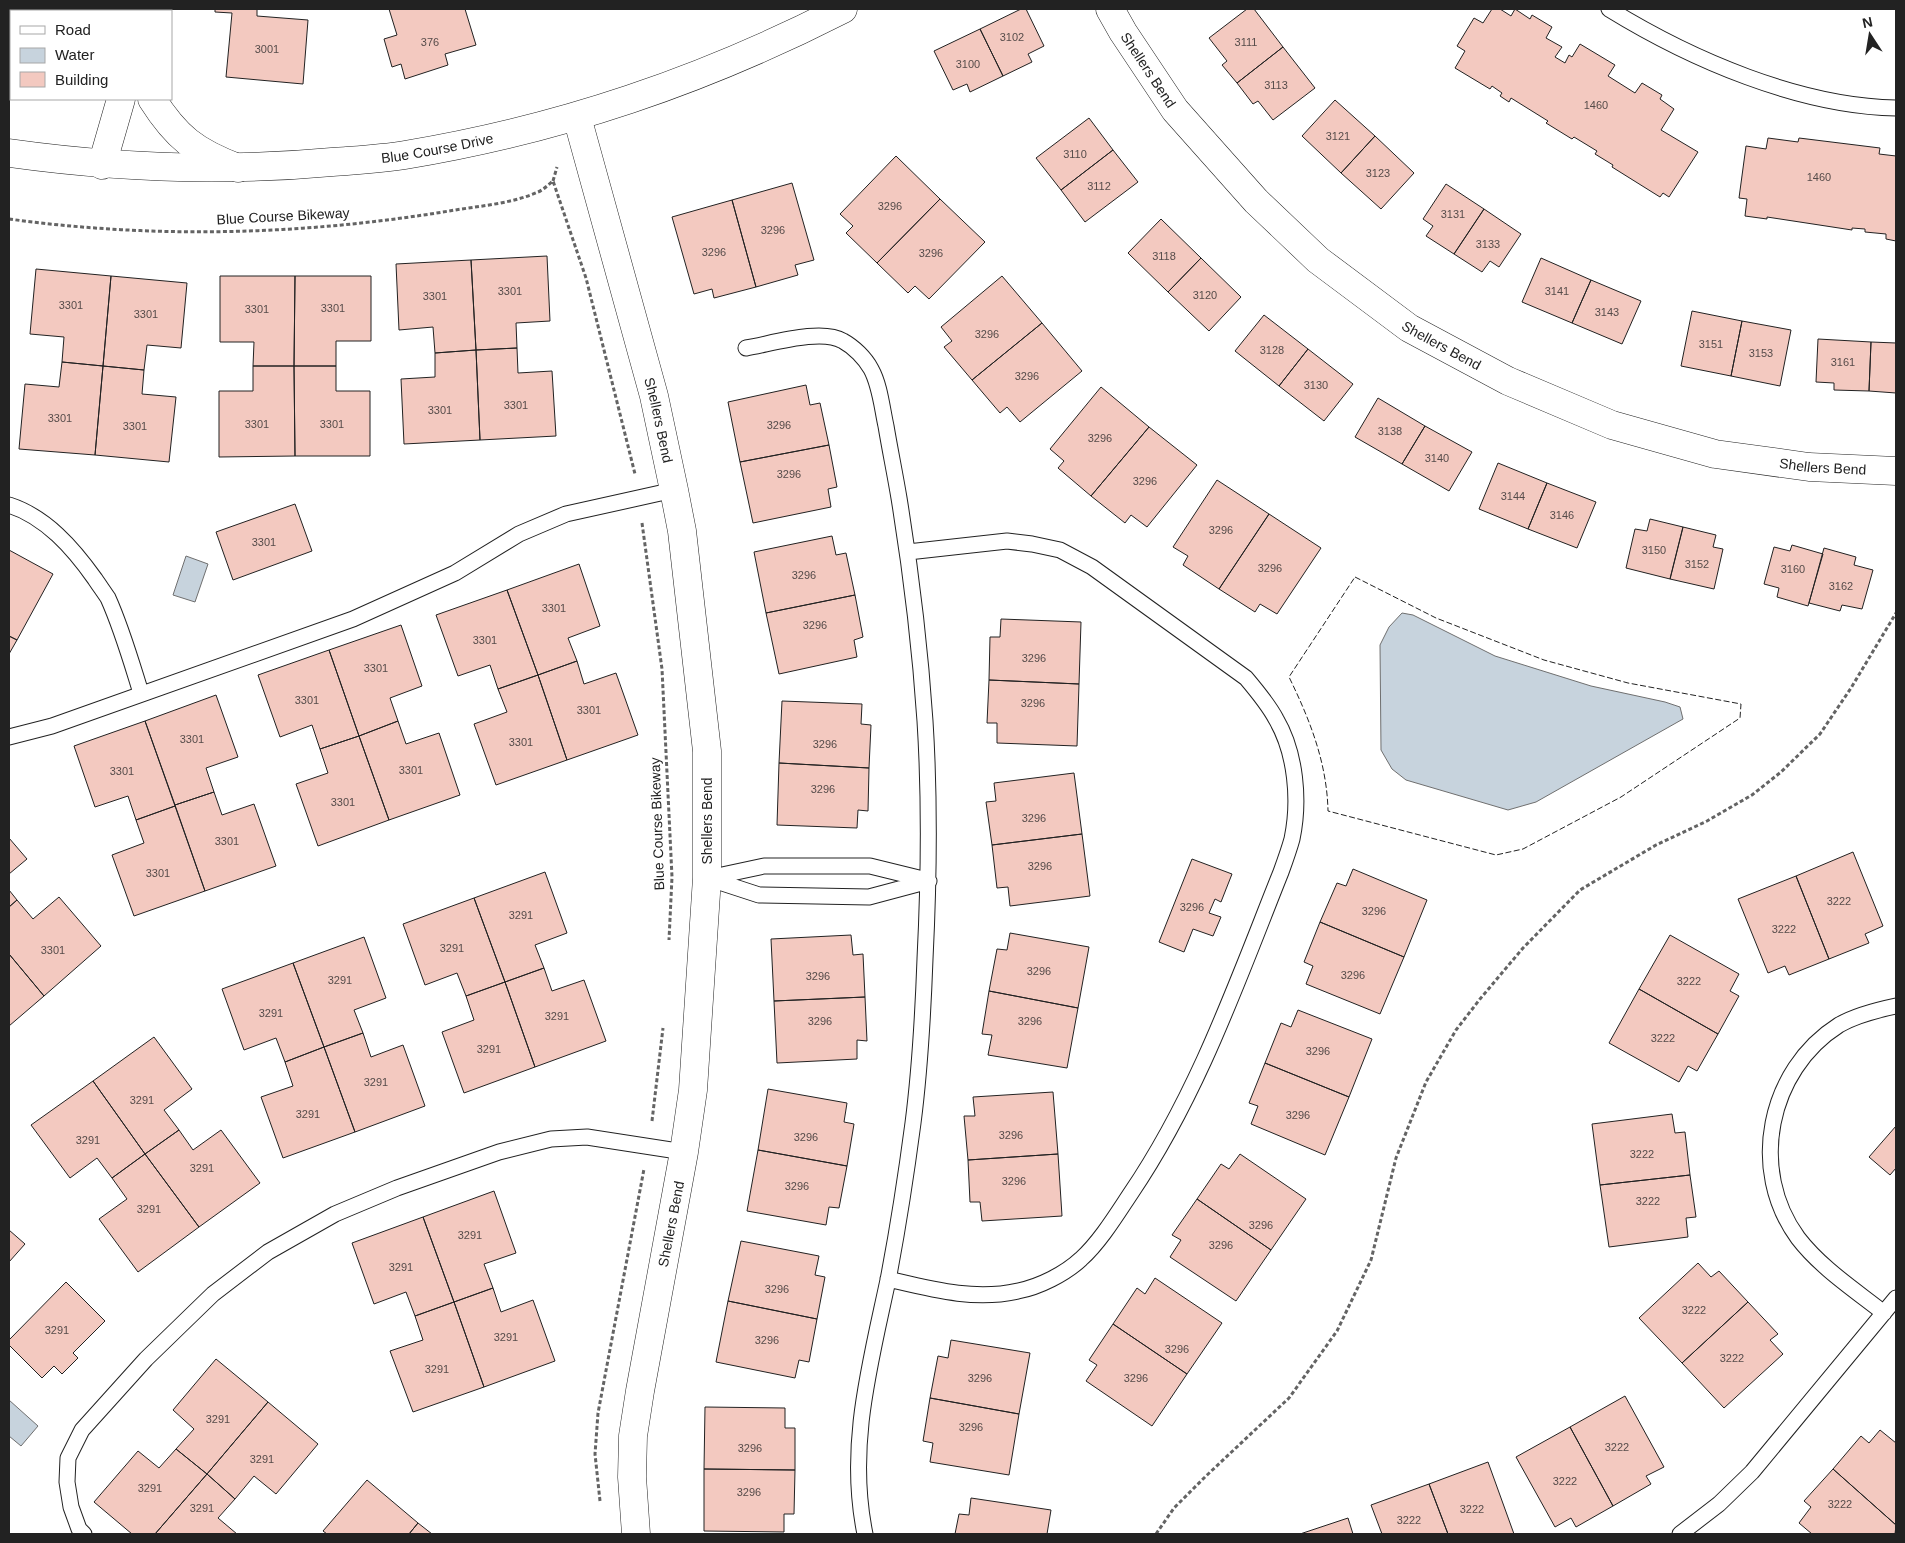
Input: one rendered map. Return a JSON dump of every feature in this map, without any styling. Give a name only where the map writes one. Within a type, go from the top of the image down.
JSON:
[{"type":"street","name":"Blue Course Drive","points":[[9,153],[102,165],[239,168],[290,166],[404,155],[577,117],[634,99],[695,77],[745,56],[843,9]]},
{"type":"street","name":"Shellers Bend","points":[[1110,9],[1123,32],[1175,110],[1256,201],[1318,260],[1409,328],[1508,381],[1612,425],[1715,454],[1809,466],[1896,471]]},
{"type":"street","points":[[102,165],[121,100]]},
{"type":"street","points":[[153,100],[169,123],[190,144],[205,155],[239,168]]},
{"type":"street","name":"Shellers Bend","points":[[577,117],[654,396],[674,490],[682,530],[707,752],[707,878],[694,1080],[684,1152],[633,1436],[632,1477],[636,1534]]},
{"type":"lane","points":[[1609,9],[1634,24],[1720,66],[1787,91],[1870,107],[1893,106]]},
{"type":"lane","points":[[746,348],[820,335],[840,339],[857,351],[871,369],[880,394],[908,552],[916,616],[925,722],[928,881],[922,1032],[913,1120],[888,1279],[874,1342],[860,1426],[857,1466],[860,1508],[865,1534]]},
{"type":"lane","points":[[9,736],[52,726],[353,619],[454,572],[519,534],[566,514],[674,490]]},
{"type":"lane","points":[[9,505],[21,509],[50,527],[82,560],[107,597],[141,693]]},
{"type":"lane","points":[[888,1279],[960,1295],[987,1295],[1019,1291],[1052,1279],[1081,1259],[1112,1222],[1141,1179],[1170,1131],[1196,1080],[1281,872],[1292,840],[1296,813],[1296,781],[1289,752],[1278,721],[1246,678],[1092,567],[1060,550],[1007,541],[908,552]]},
{"type":"lane","points":[[707,878],[764,866],[870,866],[928,881]]},
{"type":"lane","points":[[707,878],[759,894],[869,897],[928,881]]},
{"type":"lane","points":[[1884,1313],[1824,1265],[1799,1239],[1784,1214],[1775,1192],[1770,1142],[1774,1116],[1783,1089],[1796,1066],[1814,1044],[1840,1025],[1872,1011],[1896,1006]]},
{"type":"lane","points":[[84,1534],[79,1529],[71,1506],[67,1482],[68,1458],[82,1430],[146,1359],[213,1294],[268,1252],[335,1214],[397,1188],[500,1152],[551,1140],[587,1137],[684,1152]]},
{"type":"lane","points":[[1680,1534],[1719,1504],[1752,1472],[1896,1298]]},
{"type":"path","points":[[558,162],[553,181],[586,278],[634,470]]},
{"type":"path","name":"Blue Course Bikeway","points":[[9,219],[104,230],[270,231],[401,219],[498,202],[539,192],[553,181]]},
{"type":"path","name":"Blue Course Bikeway","points":[[643,526],[662,669],[672,877],[669,945]]},
{"type":"path","points":[[1156,1534],[1174,1508],[1289,1398],[1337,1331],[1371,1260],[1396,1158],[1426,1082],[1456,1030],[1480,999],[1522,948],[1580,890],[1656,845],[1707,822],[1752,795],[1781,772],[1820,734],[1851,688],[1896,613]]},
{"type":"path","points":[[652,1122],[664,1023]]},
{"type":"water","points":[[186,556],[208,564],[195,602],[173,595]]},
{"type":"water","points":[[1402,613],[1413,615],[1495,656],[1591,686],[1680,707],[1683,719],[1536,802],[1508,810],[1406,780],[1392,769],[1381,750],[1380,645],[1389,627]]},
{"type":"water","points":[[9,1400],[38,1426],[21,1446],[9,1436]]},
{"type":"building","points":[[9,9],[56,9],[10,10],[9,70]]},
{"type":"building","points":[[215,9],[257,9],[257,16],[308,20],[303,84],[226,77],[232,13],[215,12]]},
{"type":"building","points":[[389,9],[465,9],[476,45],[445,54],[448,65],[405,79],[401,64],[392,67],[384,39],[397,35]]},
{"type":"building","points":[[1021,9],[1026,9],[1044,46],[1028,54],[1032,62],[1003,76],[980,29]]},
{"type":"building","points":[[1247,9],[1254,9],[1283,47],[1237,83],[1222,65],[1227,61],[1209,38]]},
{"type":"building","points":[[1492,9],[1500,9],[1511,16],[1515,9],[1530,19],[1532,15],[1552,27],[1546,38],[1562,47],[1555,57],[1565,63],[1569,55],[1572,57],[1580,44],[1615,65],[1608,76],[1635,93],[1642,83],[1662,95],[1660,99],[1674,109],[1661,130],[1698,152],[1669,197],[1663,193],[1660,197],[1612,167],[1613,165],[1595,154],[1597,151],[1574,137],[1572,139],[1546,123],[1548,121],[1511,98],[1509,102],[1500,96],[1502,93],[1492,86],[1490,89],[1455,68],[1465,51],[1457,46],[1474,18],[1483,23]]},
{"type":"building","points":[[980,29],[1003,76],[970,92],[967,84],[953,90],[934,51]]},
{"type":"building","points":[[1283,47],[1315,88],[1273,120],[1258,101],[1253,104],[1237,83]]},
{"type":"building","points":[[1335,100],[1375,136],[1341,173],[1302,136]]},
{"type":"building","points":[[1089,118],[1113,150],[1061,190],[1036,158]]},
{"type":"building","points":[[1375,136],[1414,173],[1381,209],[1341,173]]},
{"type":"building","points":[[1768,138],[1798,142],[1799,138],[1880,148],[1879,154],[1896,156],[1896,241],[1886,239],[1886,234],[1865,232],[1865,229],[1852,228],[1852,230],[1767,217],[1767,219],[1745,216],[1747,199],[1739,198],[1746,146],[1766,149]]},
{"type":"building","points":[[1113,150],[1138,182],[1085,222],[1061,190]]},
{"type":"building","points":[[896,156],[940,199],[877,263],[846,233],[853,226],[840,214]]},
{"type":"building","points":[[792,183],[814,260],[795,265],[798,275],[756,287],[732,200]]},
{"type":"building","points":[[1446,184],[1484,209],[1454,254],[1426,236],[1433,226],[1423,219]]},
{"type":"building","points":[[940,199],[985,242],[929,299],[915,286],[908,293],[877,263]]},
{"type":"building","points":[[732,200],[756,287],[714,298],[712,289],[694,294],[672,217]]},
{"type":"building","points":[[1484,209],[1521,234],[1499,267],[1490,261],[1482,272],[1454,254]]},
{"type":"building","points":[[1161,219],[1201,258],[1168,292],[1128,253]]},
{"type":"building","points":[[547,256],[550,321],[516,323],[517,348],[476,350],[471,260]]},
{"type":"building","points":[[1201,258],[1241,297],[1209,331],[1168,292]]},
{"type":"building","points":[[1541,258],[1591,280],[1572,323],[1522,302]]},
{"type":"building","points":[[471,260],[476,350],[435,353],[433,327],[399,330],[396,264]]},
{"type":"building","points":[[36,269],[111,276],[103,366],[62,362],[64,337],[30,334]]},
{"type":"building","points":[[111,276],[187,283],[181,348],[147,345],[144,370],[103,366]]},
{"type":"building","points":[[220,276],[295,276],[294,366],[253,366],[254,342],[220,342]]},
{"type":"building","points":[[295,276],[371,276],[371,341],[336,341],[336,366],[294,366]]},
{"type":"building","points":[[1002,276],[1042,323],[972,380],[944,347],[952,341],[941,327]]},
{"type":"building","points":[[1591,280],[1641,301],[1622,344],[1572,323]]},
{"type":"building","points":[[1692,311],[1742,321],[1731,376],[1681,366]]},
{"type":"building","points":[[1264,315],[1308,349],[1279,386],[1235,351]]},
{"type":"building","points":[[1742,321],[1791,330],[1780,386],[1731,376]]},
{"type":"building","points":[[1042,323],[1082,371],[1020,422],[1007,407],[1000,413],[972,380]]},
{"type":"building","points":[[1818,339],[1871,342],[1869,391],[1834,390],[1834,383],[1816,382]]},
{"type":"building","points":[[1871,342],[1896,343],[1896,393],[1869,391]]},
{"type":"building","points":[[517,348],[518,373],[552,371],[556,436],[480,440],[476,350]]},
{"type":"building","points":[[1308,349],[1353,384],[1324,421],[1279,386]]},
{"type":"building","points":[[476,350],[480,440],[404,444],[401,379],[435,377],[435,353]]},
{"type":"building","points":[[62,362],[103,366],[95,455],[19,449],[25,384],[59,387]]},
{"type":"building","points":[[103,366],[144,370],[142,394],[176,397],[169,462],[95,455]]},
{"type":"building","points":[[253,366],[294,366],[295,456],[219,457],[219,391],[253,391]]},
{"type":"building","points":[[294,366],[336,366],[336,391],[370,391],[370,456],[295,456]]},
{"type":"building","points":[[806,385],[810,405],[820,403],[829,445],[740,462],[728,402]]},
{"type":"building","points":[[1101,387],[1149,427],[1091,496],[1058,468],[1064,461],[1050,449]]},
{"type":"building","points":[[1378,398],[1425,426],[1402,464],[1355,437]]},
{"type":"building","points":[[1425,426],[1472,452],[1449,491],[1402,464]]},
{"type":"building","points":[[1149,427],[1197,465],[1147,527],[1131,515],[1125,523],[1091,496]]},
{"type":"building","points":[[829,445],[837,487],[828,489],[831,507],[753,523],[740,462]]},
{"type":"building","points":[[1498,463],[1547,483],[1528,529],[1479,509]]},
{"type":"building","points":[[1217,480],[1269,514],[1219,589],[1183,565],[1188,556],[1173,547]]},
{"type":"building","points":[[1547,483],[1596,502],[1577,548],[1528,529]]},
{"type":"building","points":[[295,504],[312,551],[233,580],[216,532]]},
{"type":"building","points":[[1269,514],[1321,548],[1277,614],[1260,604],[1255,612],[1219,589]]},
{"type":"building","points":[[1650,519],[1683,527],[1670,579],[1626,568],[1635,529],[1647,531]]},
{"type":"building","points":[[1683,527],[1716,535],[1713,547],[1723,549],[1714,589],[1670,579]]},
{"type":"building","points":[[832,536],[836,555],[846,553],[855,595],[766,613],[754,552]]},
{"type":"building","points":[[1792,545],[1823,554],[1808,606],[1777,597],[1779,588],[1764,584],[1774,547],[1790,551]]},
{"type":"building","points":[[1824,548],[1856,557],[1854,565],[1873,570],[1862,609],[1842,605],[1840,611],[1809,603]]},
{"type":"building","points":[[9,550],[53,574],[17,640],[9,636]]},
{"type":"building","points":[[579,564],[600,626],[568,638],[577,661],[538,675],[507,590]]},
{"type":"building","points":[[507,590],[538,675],[498,689],[490,665],[458,676],[436,615]]},
{"type":"building","points":[[855,595],[863,637],[854,640],[857,657],[779,674],[766,613]]},
{"type":"building","points":[[1001,619],[1081,622],[1079,684],[989,680],[990,637],[1000,637]]},
{"type":"building","points":[[401,625],[422,686],[390,698],[398,721],[359,736],[329,650]]},
{"type":"building","points":[[9,636],[17,640],[9,654]]},
{"type":"building","points":[[329,650],[359,736],[320,749],[312,725],[280,737],[258,675]]},
{"type":"building","points":[[577,661],[584,684],[616,673],[638,735],[567,760],[538,675]]},
{"type":"building","points":[[538,675],[567,760],[496,785],[474,724],[507,712],[498,689]]},
{"type":"building","points":[[989,680],[1079,684],[1077,746],[997,743],[997,723],[987,723]]},
{"type":"building","points":[[216,695],[238,757],[206,768],[214,792],[175,805],[145,721]]},
{"type":"building","points":[[782,701],[862,704],[861,724],[871,725],[869,768],[779,763]]},
{"type":"building","points":[[145,721],[175,806],[136,820],[128,796],[95,807],[74,746]]},
{"type":"building","points":[[398,721],[406,744],[439,733],[460,795],[389,820],[359,736]]},
{"type":"building","points":[[359,736],[389,820],[318,846],[296,784],[328,773],[320,749]]},
{"type":"building","points":[[779,763],[869,768],[868,811],[858,810],[857,828],[777,825]]},
{"type":"building","points":[[1074,773],[1082,834],[992,845],[986,802],[996,801],[994,783]]},
{"type":"building","points":[[214,792],[222,815],[254,804],[276,866],[205,891],[175,805]]},
{"type":"building","points":[[175,806],[205,891],[134,916],[112,855],[144,843],[136,820]]},
{"type":"building","points":[[1082,834],[1090,896],[1010,906],[1008,887],[997,888],[992,845]]},
{"type":"building","points":[[9,838],[27,859],[9,874]]},
{"type":"building","points":[[1853,852],[1883,926],[1865,934],[1869,943],[1829,959],[1796,876]]},
{"type":"building","points":[[1192,859],[1232,874],[1221,902],[1215,899],[1209,913],[1221,917],[1213,936],[1193,929],[1184,952],[1159,942]]},
{"type":"building","points":[[1353,869],[1427,900],[1404,957],[1320,922],[1337,883],[1346,886]]},
{"type":"building","points":[[545,872],[567,933],[535,945],[544,968],[505,982],[474,898]]},
{"type":"building","points":[[1796,876],[1829,959],[1789,975],[1785,966],[1768,973],[1738,899]]},
{"type":"building","points":[[9,890],[17,900],[9,907]]},
{"type":"building","points":[[59,897],[101,946],[44,996],[9,954],[9,907],[17,900],[33,919]]},
{"type":"building","points":[[474,898],[505,982],[466,996],[457,973],[425,985],[403,924]]},
{"type":"building","points":[[1320,922],[1404,957],[1380,1014],[1306,984],[1313,966],[1304,962]]},
{"type":"building","points":[[1010,933],[1089,947],[1078,1008],[989,991],[997,949],[1007,950]]},
{"type":"building","points":[[851,935],[853,955],[863,954],[865,997],[774,1001],[771,939]]},
{"type":"building","points":[[1670,935],[1739,974],[1730,991],[1739,996],[1718,1034],[1639,989]]},
{"type":"building","points":[[364,937],[386,998],[354,1010],[363,1033],[324,1047],[293,963]]},
{"type":"building","points":[[9,954],[44,996],[9,1026]]},
{"type":"building","points":[[293,963],[324,1047],[285,1062],[276,1038],[244,1050],[222,989]]},
{"type":"building","points":[[544,968],[552,991],[584,980],[606,1041],[535,1067],[505,982]]},
{"type":"building","points":[[505,982],[535,1067],[464,1093],[442,1032],[474,1020],[466,996]]},
{"type":"building","points":[[1639,989],[1718,1034],[1697,1071],[1688,1066],[1679,1082],[1609,1043]]},
{"type":"building","points":[[989,991],[1078,1008],[1067,1068],[988,1055],[992,1035],[982,1034]]},
{"type":"building","points":[[865,997],[867,1041],[857,1040],[857,1059],[777,1063],[774,1001]]},
{"type":"building","points":[[1298,1010],[1372,1039],[1349,1097],[1265,1063],[1281,1023],[1291,1027]]},
{"type":"building","points":[[363,1033],[371,1057],[403,1045],[425,1106],[355,1132],[324,1047]]},
{"type":"building","points":[[154,1037],[192,1089],[164,1110],[179,1130],[145,1154],[93,1081]]},
{"type":"building","points":[[324,1047],[355,1132],[283,1158],[261,1097],[293,1086],[285,1062]]},
{"type":"building","points":[[1265,1063],[1349,1097],[1325,1155],[1251,1124],[1258,1106],[1249,1103]]},
{"type":"building","points":[[93,1081],[145,1154],[112,1178],[97,1158],[70,1178],[31,1125]]},
{"type":"building","points":[[768,1089],[847,1103],[844,1122],[854,1124],[847,1166],[758,1150]]},
{"type":"building","points":[[1053,1092],[1058,1154],[968,1160],[964,1116],[975,1116],[973,1097]]},
{"type":"building","points":[[1672,1114],[1675,1133],[1685,1132],[1690,1175],[1600,1185],[1592,1124]]},
{"type":"building","points":[[1896,1126],[1896,1168],[1890,1175],[1869,1157]]},
{"type":"building","points":[[179,1130],[193,1150],[221,1130],[260,1183],[199,1227],[145,1154]]},
{"type":"building","points":[[758,1150],[847,1166],[839,1208],[829,1207],[826,1225],[747,1211]]},
{"type":"building","points":[[145,1154],[199,1227],[138,1272],[99,1219],[127,1199],[112,1178]]},
{"type":"building","points":[[1058,1154],[1062,1216],[982,1221],[980,1202],[970,1202],[968,1160]]},
{"type":"building","points":[[1240,1154],[1306,1199],[1271,1250],[1197,1199],[1221,1164],[1229,1169]]},
{"type":"building","points":[[1690,1175],[1696,1217],[1686,1218],[1688,1237],[1609,1247],[1600,1185]]},
{"type":"building","points":[[494,1191],[516,1253],[484,1264],[493,1288],[454,1302],[423,1217]]},
{"type":"building","points":[[1197,1199],[1271,1250],[1236,1301],[1170,1257],[1181,1240],[1172,1235]]},
{"type":"building","points":[[423,1217],[454,1302],[415,1316],[406,1292],[374,1304],[352,1243]]},
{"type":"building","points":[[9,1230],[25,1244],[9,1262]]},
{"type":"building","points":[[741,1241],[819,1256],[815,1275],[825,1277],[817,1319],[728,1301]]},
{"type":"building","points":[[1698,1263],[1711,1277],[1719,1271],[1748,1302],[1682,1363],[1639,1318]]},
{"type":"building","points":[[1155,1278],[1222,1323],[1187,1374],[1113,1324],[1137,1288],[1145,1294]]},
{"type":"building","points":[[66,1282],[105,1321],[73,1353],[78,1358],[62,1374],[54,1366],[42,1378],[9,1345],[9,1340]]},
{"type":"building","points":[[493,1288],[501,1312],[533,1300],[555,1361],[484,1387],[454,1302]]},
{"type":"building","points":[[728,1301],[817,1319],[809,1362],[799,1360],[795,1378],[716,1362]]},
{"type":"building","points":[[454,1302],[484,1387],[413,1412],[390,1351],[423,1340],[415,1316]]},
{"type":"building","points":[[1748,1302],[1778,1334],[1770,1340],[1783,1354],[1724,1408],[1682,1363]]},
{"type":"building","points":[[1113,1324],[1187,1374],[1152,1426],[1086,1381],[1097,1365],[1089,1360]]},
{"type":"building","points":[[951,1340],[1030,1353],[1019,1414],[930,1398],[938,1356],[948,1358]]},
{"type":"building","points":[[216,1359],[268,1402],[207,1474],[176,1449],[194,1429],[173,1410]]},
{"type":"building","points":[[1625,1396],[1664,1467],[1646,1476],[1651,1484],[1613,1506],[1570,1427]]},
{"type":"building","points":[[930,1398],[1019,1414],[1009,1475],[930,1462],[933,1443],[923,1441]]},
{"type":"building","points":[[268,1402],[318,1444],[276,1494],[254,1476],[235,1499],[207,1474]]},
{"type":"building","points":[[705,1407],[785,1408],[785,1428],[795,1428],[795,1470],[704,1469]]},
{"type":"building","points":[[1570,1427],[1613,1506],[1576,1527],[1571,1518],[1555,1527],[1516,1457]]},
{"type":"building","points":[[1880,1430],[1896,1443],[1896,1525],[1833,1469],[1861,1436],[1869,1443]]},
{"type":"building","points":[[176,1449],[207,1474],[155,1534],[132,1534],[94,1502],[138,1451],[159,1468]]},
{"type":"building","points":[[1488,1462],[1514,1534],[1448,1534],[1429,1484]]},
{"type":"building","points":[[704,1469],[795,1470],[794,1514],[784,1514],[784,1532],[704,1531]]},
{"type":"building","points":[[1833,1469],[1896,1525],[1895,1534],[1812,1534],[1799,1523],[1811,1507],[1804,1501]]},
{"type":"building","points":[[207,1474],[235,1499],[218,1518],[237,1534],[155,1534]]},
{"type":"building","points":[[367,1480],[418,1523],[409,1534],[327,1534],[323,1531]]},
{"type":"building","points":[[1429,1484],[1448,1534],[1382,1534],[1371,1505]]},
{"type":"building","points":[[971,1498],[1051,1510],[1047,1534],[955,1534],[959,1514],[969,1515]]},
{"type":"building","points":[[1348,1518],[1353,1534],[1300,1534]]},
{"type":"building","points":[[418,1523],[432,1534],[409,1534]]},
{"type":"fence","points":[[1355,577],[1436,618],[1544,660],[1628,683],[1741,704],[1740,718],[1621,797],[1523,849],[1496,855],[1328,811],[1321,759],[1304,709],[1289,677],[1355,577]]}]
